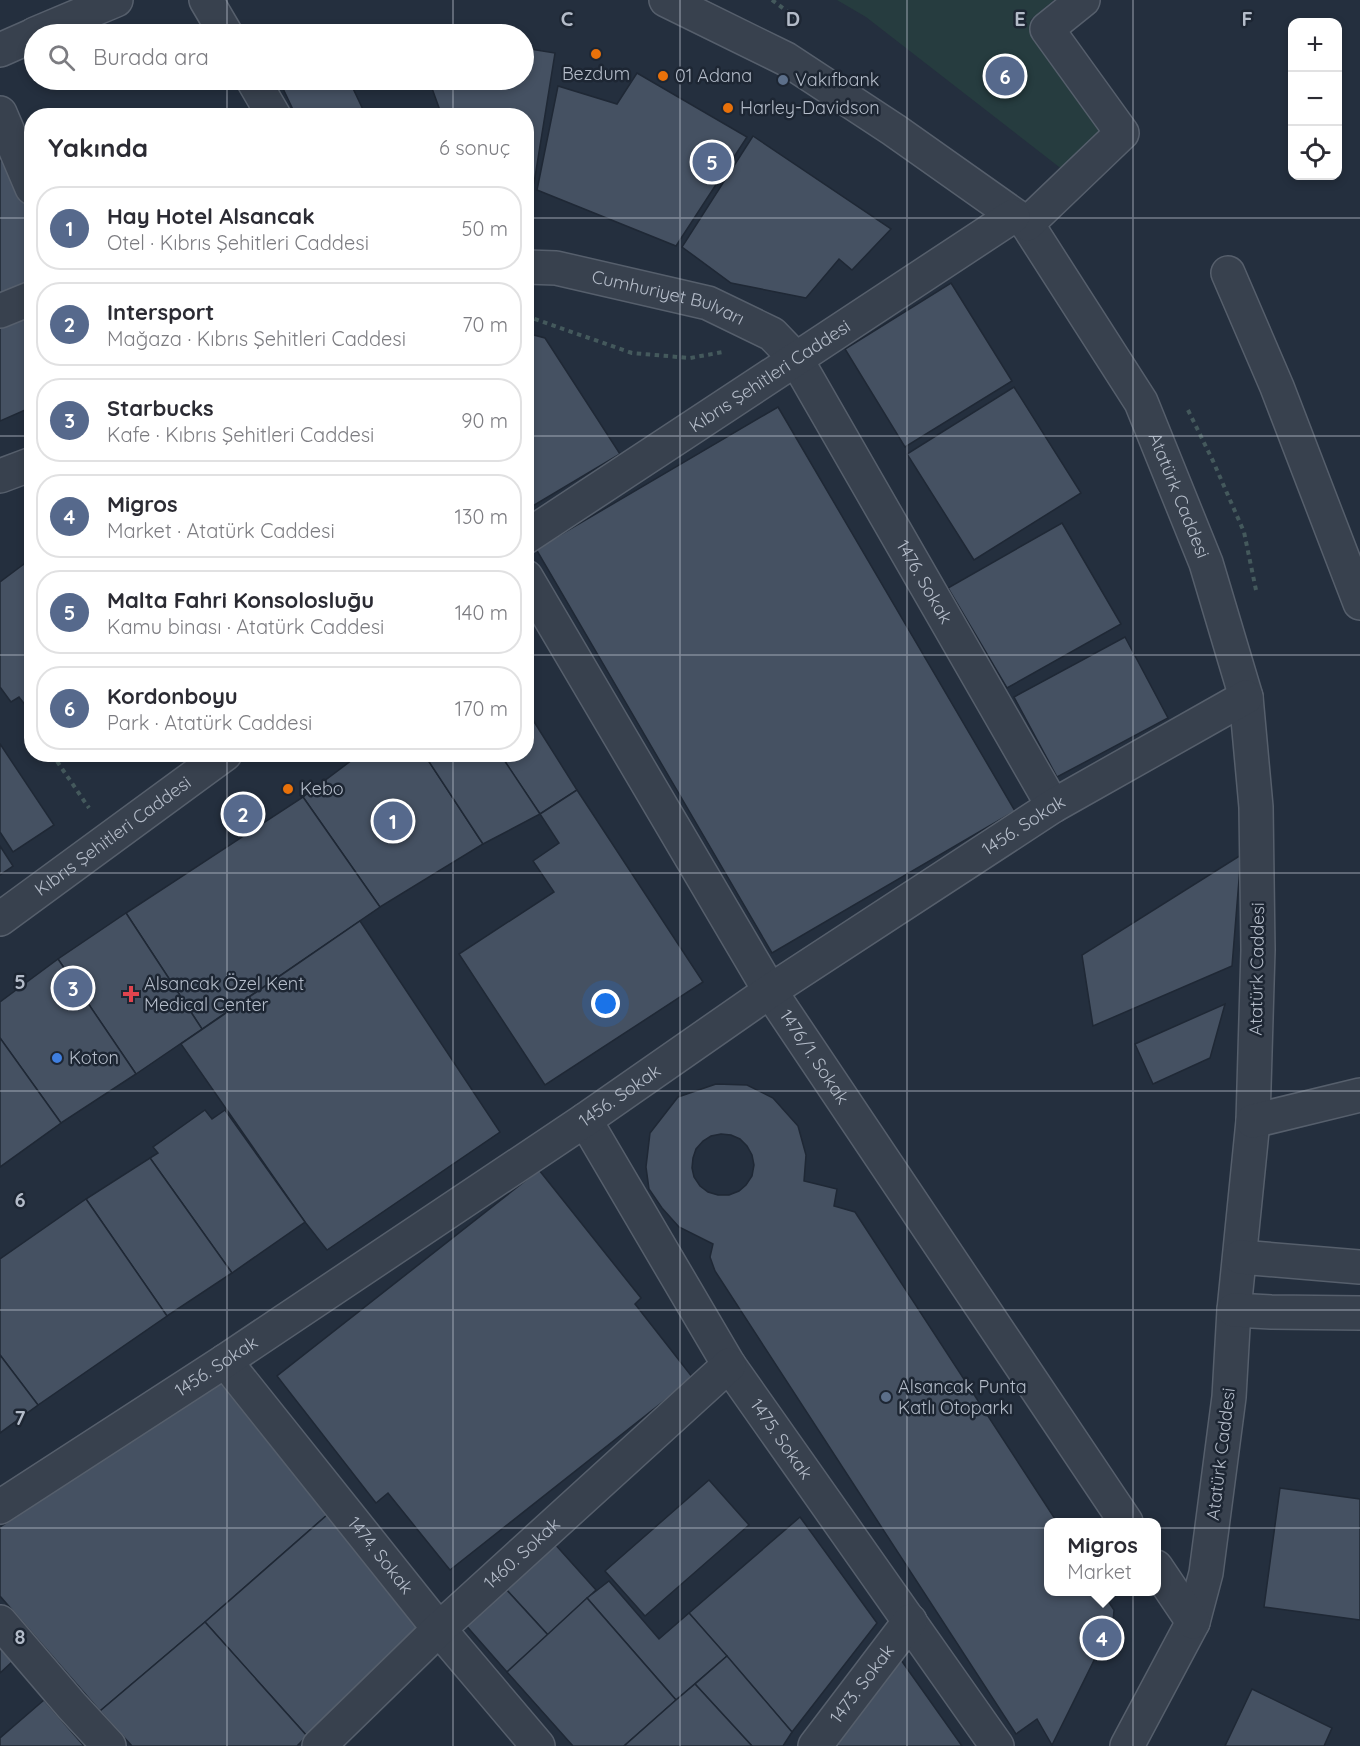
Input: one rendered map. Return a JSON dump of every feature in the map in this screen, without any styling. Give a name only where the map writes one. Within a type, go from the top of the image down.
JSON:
[{"type":"street","points":[[60,24],[116,0]]},
{"type":"street","points":[[206,0],[220,24]]},
{"type":"street","name":"Atatürk Caddesi","points":[[666,0],[786,58],[894,130],[1020,220],[1142,402],[1206,563],[1246,697],[1256,807],[1258,950],[1253,1121],[1234,1310],[1229,1397],[1206,1573],[1193,1622],[1127,1746]]},
{"type":"street","points":[[1020,220],[1122,133],[1047,29],[1083,0]]},
{"type":"street","points":[[0,50],[24,40]]},
{"type":"street","points":[[259,90],[269,108]]},
{"type":"street","points":[[0,112],[24,169]]},
{"type":"street","name":"Kıbrıs Şehitleri Caddesi","points":[[534,532],[796,359],[1020,220]]},
{"type":"street","name":"Cumhuriyet Bulvarı","points":[[534,267],[556,268],[708,303],[772,334],[796,359]]},
{"type":"street","points":[[1228,273],[1276,387],[1360,603]]},
{"type":"street","points":[[0,311],[24,301]]},
{"type":"street","name":"1476. Sokak","points":[[796,359],[1053,806]]},
{"type":"street","points":[[0,476],[24,467]]},
{"type":"street","name":"1476/1. Sokak","points":[[534,591],[770,991],[1123,1518]]},
{"type":"street","name":"1456. Sokak","points":[[0,1507],[225,1361],[585,1120],[770,991],[1053,806],[1246,697]]},
{"type":"street","name":"Kıbrıs Şehitleri Caddesi","points":[[0,919],[214,762]]},
{"type":"street","points":[[1253,1121],[1360,1095]]},
{"type":"street","name":"1475. Sokak","points":[[585,1120],[729,1365],[997,1746]]},
{"type":"street","points":[[1240,1257],[1360,1267]]},
{"type":"street","points":[[1234,1310],[1360,1313]]},
{"type":"street","name":"1474. Sokak","points":[[225,1361],[439,1629],[538,1746]]},
{"type":"street","name":"1460. Sokak","points":[[319,1746],[439,1629],[729,1365]]},
{"type":"street","points":[[1161,1575],[1193,1622]]},
{"type":"street","name":"1473. Sokak","points":[[815,1746],[910,1621]]},
{"type":"street","points":[[0,1622],[72,1706],[110,1746]]},
{"type":"path","points":[[534,319],[632,353],[690,358],[724,352]]},
{"type":"path","points":[[58,762],[110,838]]},
{"type":"green space","points":[[837,0],[1054,0],[1030,20],[1107,132],[1063,170],[866,17]]},
{"type":"building","points":[[534,50],[555,53],[534,183],[534,108],[439,108],[433,90],[534,90]]},
{"type":"building","points":[[637,73],[747,137],[676,246],[537,190],[558,86],[617,104]]},
{"type":"building","points":[[284,90],[354,90],[362,108],[292,108]]},
{"type":"building","points":[[753,136],[891,229],[852,270],[839,259],[806,298],[731,283],[682,247]]},
{"type":"building","points":[[10,157],[24,189],[24,285],[0,295],[0,161]]},
{"type":"building","points":[[951,283],[1012,381],[905,447],[845,349]]},
{"type":"building","points":[[24,312],[24,410],[0,421],[0,323]]},
{"type":"building","points":[[534,335],[545,338],[620,454],[534,505]]},
{"type":"building","points":[[1014,387],[1081,493],[974,560],[907,454]]},
{"type":"building","points":[[778,407],[1015,811],[772,953],[536,549]]},
{"type":"building","points":[[1062,523],[1121,624],[1007,688],[948,588]]},
{"type":"building","points":[[24,564],[24,703],[19,697],[11,702],[0,687],[0,582]]},
{"type":"building","points":[[1125,637],[1168,718],[1057,777],[1014,697]]},
{"type":"building","points":[[534,722],[577,790],[540,814],[505,762],[534,762]]},
{"type":"building","points":[[0,744],[54,825],[13,852],[0,832]]},
{"type":"building","points":[[349,762],[429,762],[483,844],[380,907],[303,797]]},
{"type":"building","points":[[429,762],[505,762],[540,814],[483,844]]},
{"type":"building","points":[[577,790],[703,982],[545,1085],[459,954],[554,892],[533,861],[559,843],[540,814]]},
{"type":"building","points":[[303,797],[380,907],[202,1029],[126,913]]},
{"type":"building","points":[[0,846],[13,866],[0,875]]},
{"type":"building","points":[[1241,855],[1232,966],[1093,1026],[1082,955]]},
{"type":"building","name":"Alsancak Özel Kent Medical Center","points":[[126,913],[202,1029],[136,1074],[58,959]]},
{"type":"building","points":[[360,921],[500,1132],[327,1250],[181,1044]]},
{"type":"building","points":[[58,959],[136,1074],[61,1123],[0,1038],[0,1002]]},
{"type":"building","points":[[1225,1004],[1210,1058],[1153,1084],[1135,1044]]},
{"type":"building","points":[[0,1038],[61,1123],[0,1167]]},
{"type":"building","name":"Alsancak Punta Katlı Otoparkı","points":[[716,1084],[747,1085],[773,1098],[798,1126],[806,1155],[804,1181],[837,1189],[834,1206],[855,1212],[1054,1518],[1044,1518],[1044,1596],[1105,1596],[1114,1610],[1113,1622],[1052,1745],[1037,1719],[1016,1734],[715,1271],[710,1257],[713,1244],[679,1227],[649,1189],[646,1167],[650,1133],[678,1097]],"holes":[[[731,1135],[740,1139],[752,1155],[754,1165],[752,1176],[739,1191],[729,1195],[708,1192],[694,1177],[692,1168],[696,1149],[711,1136]]]},
{"type":"building","points":[[205,1110],[212,1119],[225,1110],[305,1222],[232,1273],[150,1158],[158,1153],[153,1147]]},
{"type":"building","points":[[150,1158],[232,1273],[167,1316],[86,1199]]},
{"type":"building","points":[[539,1170],[641,1298],[635,1304],[693,1378],[450,1570],[388,1493],[376,1503],[277,1376]]},
{"type":"building","points":[[86,1199],[167,1316],[38,1405],[0,1355],[0,1259]]},
{"type":"building","points":[[0,1355],[38,1405],[0,1433]]},
{"type":"building","points":[[220,1382],[327,1515],[100,1711],[0,1596],[0,1527]]},
{"type":"building","points":[[709,1480],[749,1525],[645,1616],[605,1571]]},
{"type":"building","points":[[1280,1488],[1360,1499],[1360,1620],[1264,1607]]},
{"type":"building","points":[[327,1515],[419,1627],[307,1736],[205,1622]]},
{"type":"building","points":[[800,1517],[877,1623],[792,1732],[689,1613]]},
{"type":"building","points":[[553,1542],[596,1590],[548,1635],[504,1587]]},
{"type":"building","points":[[609,1581],[659,1639],[689,1613],[727,1656],[676,1700],[587,1598]]},
{"type":"building","points":[[504,1587],[548,1635],[507,1672],[463,1622]]},
{"type":"building","points":[[587,1598],[676,1700],[624,1746],[573,1746],[507,1672]]},
{"type":"building","points":[[205,1622],[307,1736],[297,1746],[132,1746],[100,1711]]},
{"type":"building","points":[[0,1646],[13,1661],[0,1673]]},
{"type":"building","points":[[727,1656],[792,1732],[783,1746],[752,1746],[695,1684]]},
{"type":"building","points":[[901,1660],[962,1746],[835,1746]]},
{"type":"building","points":[[695,1684],[752,1746],[624,1746],[676,1700]]},
{"type":"building","points":[[1252,1689],[1332,1728],[1324,1746],[1225,1746]]},
{"type":"building","points":[[44,1700],[84,1746],[0,1746],[0,1738]]},
{"type":"place","name":"Bezdum","points":[[596,54]]},
{"type":"place","name":"01 Adana","points":[[663,76]]},
{"type":"place","name":"Kordonboyu","points":[[1005,76]]},
{"type":"place","name":"Vakıfbank","points":[[783,80]]},
{"type":"place","name":"Harley-Davidson","points":[[728,108]]},
{"type":"place","name":"Malta Fahri Konsolosluğu","points":[[712,162]]},
{"type":"place","name":"Kebo","points":[[288,789]]},
{"type":"place","name":"Intersport","points":[[243,814]]},
{"type":"place","name":"Hay Hotel Alsancak","points":[[393,821]]},
{"type":"place","name":"Starbucks","points":[[73,988]]},
{"type":"place","name":"Alsancak Özel Kent Medical Center","points":[[131,994]]},
{"type":"place","name":"Koton","points":[[57,1058]]},
{"type":"place","name":"Alsancak Punta Katlı Otoparkı","points":[[886,1397]]},
{"type":"place","name":"Migros","points":[[1102,1638]]}]
